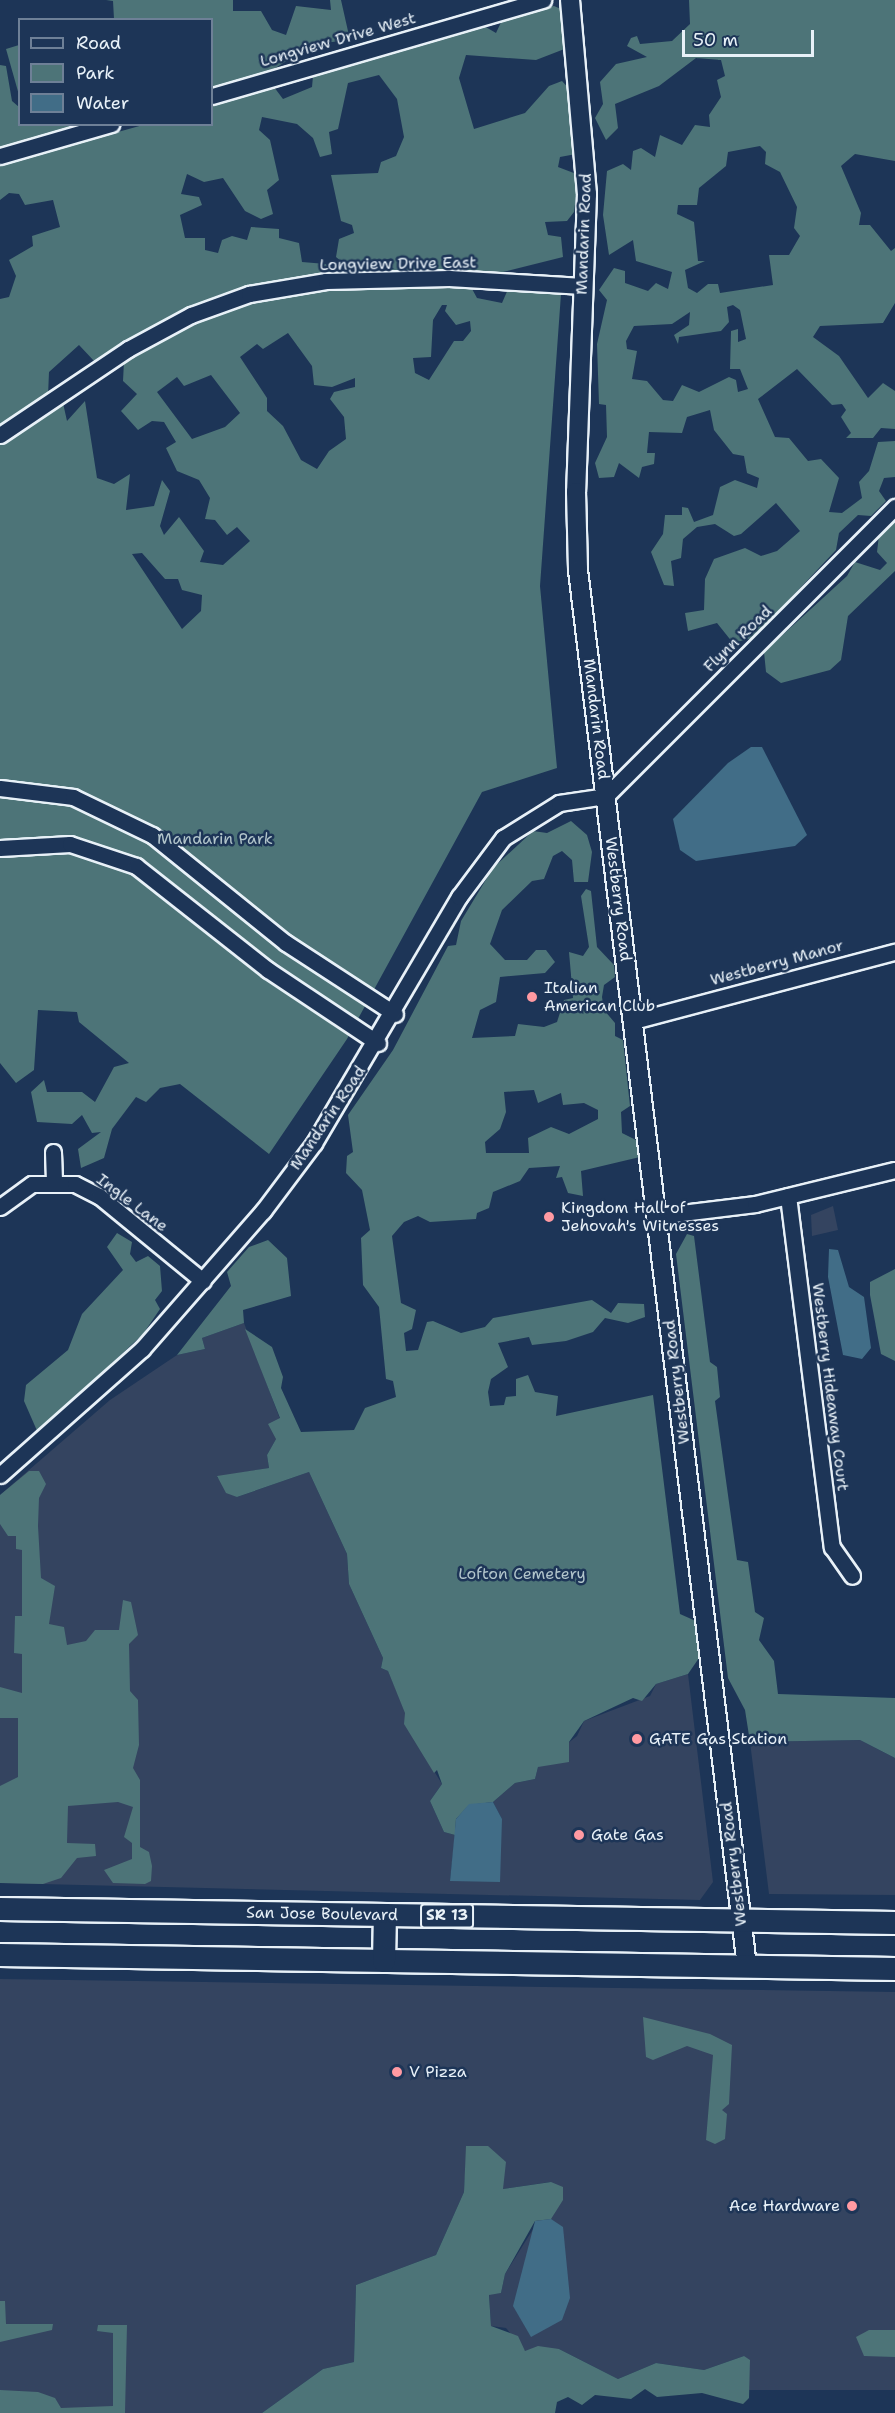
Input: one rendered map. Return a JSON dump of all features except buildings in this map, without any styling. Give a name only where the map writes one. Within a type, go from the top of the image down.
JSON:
[{"type":"main road","name":"San Jose Boulevard","points":[[0,1909],[895,1923]]},
{"type":"main road","points":[[384,1961],[385,1915]]},
{"type":"main road","points":[[0,1955],[895,1969]]},
{"type":"street","name":"Longview Drive West","points":[[213,96],[543,0]]},
{"type":"street","name":"Mandarin Road","points":[[0,1475],[142,1349],[203,1281],[314,1143],[378,1043],[459,897],[503,838],[559,803],[606,796],[578,570],[584,118],[570,0]]},
{"type":"street","points":[[0,156],[104,126]]},
{"type":"street","name":"Longview Drive East","points":[[0,435],[128,349],[191,315],[249,294],[326,281],[449,278],[583,286]]},
{"type":"street","name":"Flynn Road","points":[[606,796],[895,507]]},
{"type":"street","points":[[0,788],[73,797],[152,835],[286,943],[395,1014]]},
{"type":"street","name":"Westberry Road","points":[[606,796],[747,1967]]},
{"type":"street","points":[[0,848],[70,844],[136,866],[268,970],[378,1043]]},
{"type":"street","name":"Westberry Manor","points":[[633,1021],[895,952]]},
{"type":"street","points":[[53,1152],[54,1184]]},
{"type":"street","points":[[657,1216],[788,1196],[895,1170]]},
{"type":"street","name":"Ingle Lane","points":[[0,1207],[32,1184],[75,1184],[99,1196],[203,1281]]},
{"type":"street","name":"Westberry Hideaway Court","points":[[788,1196],[832,1547],[852,1576]]},
{"type":"shaded area","points":[[833,1206],[838,1230],[812,1236],[811,1215]]},
{"type":"shaded area","points":[[244,1323],[280,1419],[276,1439],[267,1455],[269,1468],[217,1477],[237,1497],[309,1472],[347,1554],[349,1584],[383,1658],[381,1668],[388,1671],[406,1713],[405,1724],[442,1784],[430,1801],[444,1832],[455,1835],[450,1881],[502,1819],[493,1802],[515,1783],[535,1779],[538,1767],[577,1736],[584,1721],[650,1696],[656,1684],[688,1674],[713,1882],[700,1900],[0,1883],[0,1495],[110,1400],[177,1355],[205,1349],[202,1338]]},
{"type":"shaded area","points":[[860,1740],[895,1758],[895,1895],[769,1894],[750,1742]]},
{"type":"shaded area","points":[[0,1979],[895,1992],[895,2390],[749,2390],[744,2356],[704,2370],[656,2363],[618,2379],[559,2349],[525,2351],[506,2328],[491,2326],[489,2294],[501,2293],[505,2274],[540,2218],[550,2182],[503,2189],[467,2146],[464,2192],[436,2255],[356,2285],[354,2362],[323,2369],[262,2413],[0,2413]]},
{"type":"green space","points":[[106,0],[233,0],[233,11],[261,11],[272,30],[286,35],[296,6],[331,10],[330,0],[341,0],[350,40],[314,44],[272,70],[213,88],[213,18],[114,18],[113,1]]},
{"type":"green space","points":[[689,0],[895,0],[895,161],[855,154],[841,166],[861,213],[859,225],[870,225],[891,251],[895,248],[895,303],[883,323],[820,326],[813,337],[839,356],[868,398],[883,383],[895,391],[895,429],[881,428],[873,438],[846,438],[851,433],[841,417],[846,410],[842,404],[832,405],[797,369],[758,399],[775,437],[789,438],[808,461],[821,459],[839,478],[829,512],[842,513],[862,498],[859,482],[869,471],[878,442],[895,441],[895,477],[884,478],[879,491],[886,501],[871,516],[858,515],[839,533],[836,550],[753,638],[733,643],[717,623],[688,631],[685,613],[704,610],[705,579],[714,559],[745,548],[761,556],[777,551],[800,531],[776,503],[741,534],[734,536],[715,524],[697,527],[683,539],[681,558],[671,561],[674,586],[664,585],[651,552],[663,534],[665,515],[682,515],[682,507],[688,508],[694,522],[713,515],[720,487],[735,480],[757,488],[759,478],[747,473],[744,456],[733,454],[714,430],[710,410],[687,417],[682,433],[649,432],[647,453],[655,453],[654,464],[642,467],[639,478],[619,463],[614,477],[599,478],[595,463],[607,437],[606,405],[599,404],[597,344],[607,300],[599,290],[614,268],[625,271],[625,283],[648,291],[656,283],[668,289],[672,272],[636,261],[633,240],[609,255],[603,215],[607,171],[623,164],[631,170],[633,151],[641,148],[655,157],[660,135],[682,145],[695,125],[710,127],[709,115],[721,97],[717,80],[725,76],[721,60],[696,58],[659,86],[615,104],[618,128],[606,140],[595,118],[603,104],[600,82],[616,64],[647,57],[627,46],[631,38],[637,36],[640,44],[672,41],[690,24]],"holes":[[[760,146],[766,152],[765,164],[780,172],[797,207],[794,228],[800,236],[789,255],[769,255],[773,285],[720,293],[718,284],[708,284],[697,293],[688,288],[685,270],[705,261],[698,261],[694,222],[677,214],[678,205],[697,205],[699,188],[726,166],[728,152]],[[733,305],[740,310],[746,339],[738,342],[738,329],[731,331],[730,369],[740,369],[748,389],[738,392],[736,380],[729,377],[699,392],[682,385],[673,401],[663,400],[647,381],[632,379],[637,351],[627,349],[626,341],[634,326],[672,324],[690,312],[689,325],[674,335],[678,344],[679,337],[721,331],[729,322],[727,307]]]},
{"type":"green space","points":[[554,6],[561,9],[567,48],[536,60],[466,55],[459,78],[474,129],[525,113],[549,86],[562,81],[571,91],[576,154],[560,157],[558,167],[579,175],[574,212],[567,221],[545,222],[548,235],[561,237],[563,257],[499,273],[354,272],[336,257],[339,239],[354,233],[352,225],[341,221],[331,175],[378,173],[381,162],[396,156],[404,137],[397,99],[379,75],[348,83],[338,129],[329,132],[332,154],[320,157],[313,138],[297,124],[262,117],[259,130],[270,140],[279,180],[267,190],[273,214],[261,219],[245,211],[223,178],[204,182],[187,174],[181,194],[199,197],[202,205],[180,215],[185,238],[205,238],[205,250],[218,253],[222,240],[232,236],[247,240],[251,227],[279,229],[279,238],[299,243],[302,262],[326,264],[332,273],[222,294],[184,309],[95,362],[79,345],[49,372],[48,396],[0,427],[0,299],[9,297],[16,276],[9,260],[33,246],[32,236],[60,227],[53,200],[25,205],[19,194],[9,193],[0,200],[0,165],[139,126],[213,126],[213,105],[274,87],[283,99],[312,87],[313,76],[457,31],[484,26],[496,33],[503,18]]},
{"type":"green space","points":[[18,46],[18,91],[6,49]]},
{"type":"green space","points":[[0,65],[6,66],[12,101],[18,106],[18,126],[79,126],[0,148]]},
{"type":"green space","name":"Mandarin Park","points":[[471,287],[477,298],[502,303],[509,287],[561,294],[540,586],[557,768],[482,792],[347,1039],[269,1154],[180,1084],[160,1088],[146,1102],[136,1097],[112,1129],[104,1158],[81,1168],[78,1149],[101,1132],[92,1133],[82,1115],[72,1124],[37,1122],[31,1092],[44,1080],[47,1092],[82,1092],[95,1102],[114,1067],[129,1063],[79,1022],[77,1012],[38,1010],[34,1070],[16,1083],[0,1063],[0,440],[63,403],[67,421],[85,401],[97,478],[114,484],[130,474],[126,510],[154,506],[162,480],[170,491],[160,526],[164,535],[179,517],[204,551],[200,562],[223,565],[250,541],[237,527],[227,535],[215,520],[205,519],[210,498],[199,480],[177,471],[166,448],[176,442],[164,422],[152,421],[138,430],[121,411],[137,394],[123,381],[124,361],[179,329],[250,298],[329,289]],"holes":[[[442,305],[447,305],[445,311],[456,325],[470,321],[471,331],[463,341],[454,341],[429,380],[415,373],[413,358],[431,357],[433,320]],[[288,333],[312,366],[314,385],[332,387],[355,378],[355,387],[334,392],[330,399],[344,417],[346,439],[329,451],[317,469],[301,460],[283,426],[267,411],[267,398],[240,357],[257,344],[263,349]],[[211,375],[240,413],[225,427],[192,439],[157,392],[177,377],[184,386]],[[142,553],[165,579],[178,579],[182,590],[202,595],[201,611],[182,629],[132,554]]]},
{"type":"green space","points":[[895,521],[895,571],[848,616],[841,660],[830,670],[781,683],[766,672],[764,652],[847,576],[855,562],[880,570],[887,563],[877,552],[879,535]]},
{"type":"green space","name":"Lofton Cemetery","points":[[571,821],[587,835],[592,852],[588,882],[574,882],[572,860],[562,851],[553,856],[544,879],[532,881],[502,910],[490,944],[505,960],[527,960],[536,950],[546,950],[555,962],[545,973],[500,977],[496,1002],[480,1010],[472,1038],[515,1036],[518,1024],[544,1027],[557,1022],[564,1000],[573,998],[569,952],[583,956],[589,947],[581,896],[586,889],[591,891],[597,947],[614,965],[615,977],[604,985],[602,997],[604,1010],[615,1023],[615,1036],[623,1040],[630,1106],[621,1112],[622,1133],[636,1140],[640,1157],[581,1171],[583,1196],[568,1193],[562,1177],[556,1178],[560,1166],[529,1168],[520,1181],[493,1192],[489,1208],[477,1213],[476,1219],[430,1222],[418,1216],[404,1222],[392,1236],[401,1303],[416,1310],[412,1329],[404,1333],[406,1351],[418,1350],[427,1322],[433,1321],[461,1333],[485,1327],[493,1318],[592,1300],[611,1313],[618,1303],[644,1304],[645,1317],[628,1323],[605,1318],[593,1332],[566,1341],[532,1345],[529,1337],[498,1343],[508,1367],[491,1379],[488,1392],[490,1406],[504,1405],[506,1397],[516,1396],[516,1379],[528,1375],[535,1392],[558,1396],[556,1416],[653,1395],[680,1614],[698,1622],[699,1658],[688,1674],[656,1684],[642,1701],[633,1698],[584,1721],[569,1742],[569,1762],[538,1767],[535,1779],[515,1783],[493,1802],[469,1805],[456,1819],[455,1835],[444,1832],[430,1801],[442,1784],[437,1770],[434,1773],[404,1724],[405,1713],[388,1671],[381,1668],[383,1658],[349,1584],[347,1554],[309,1472],[237,1497],[226,1493],[217,1476],[269,1468],[267,1455],[276,1439],[268,1424],[280,1418],[245,1329],[272,1347],[283,1377],[281,1388],[301,1432],[354,1430],[365,1408],[396,1397],[393,1381],[386,1379],[379,1307],[363,1285],[361,1238],[370,1230],[362,1190],[346,1173],[347,1156],[353,1152],[348,1115],[393,1050],[448,946],[456,945],[461,921],[493,868],[533,831],[547,833]],"holes":[[[534,1090],[538,1103],[561,1093],[563,1105],[584,1103],[598,1110],[598,1119],[569,1134],[551,1127],[528,1138],[529,1153],[486,1153],[485,1142],[500,1129],[506,1112],[504,1092]]]},
{"type":"green space","points":[[117,1233],[132,1242],[130,1254],[136,1262],[148,1256],[160,1266],[162,1291],[155,1300],[160,1309],[143,1334],[38,1433],[24,1401],[26,1385],[68,1350],[82,1314],[123,1270],[107,1247]]},
{"type":"green space","points":[[687,1234],[694,1236],[710,1362],[717,1367],[720,1397],[715,1401],[737,1560],[748,1562],[755,1612],[764,1618],[759,1640],[774,1661],[778,1694],[895,1698],[895,1758],[860,1740],[750,1742],[745,1710],[728,1678],[676,1254]]},
{"type":"green space","points":[[268,1240],[287,1258],[291,1296],[243,1310],[244,1323],[202,1338],[205,1349],[177,1355],[231,1286],[227,1272],[249,1247]]},
{"type":"green space","points":[[895,1269],[895,1361],[881,1354],[870,1295],[870,1282]]},
{"type":"green space","points":[[29,1471],[39,1471],[46,1484],[39,1498],[38,1526],[41,1578],[55,1586],[49,1624],[64,1627],[67,1645],[86,1641],[95,1630],[119,1630],[123,1600],[131,1602],[138,1635],[129,1644],[130,1691],[138,1700],[139,1745],[133,1768],[140,1780],[140,1847],[149,1852],[152,1866],[151,1881],[145,1884],[113,1883],[104,1870],[132,1859],[132,1843],[124,1837],[133,1807],[118,1802],[68,1806],[67,1843],[95,1844],[96,1856],[77,1858],[61,1878],[43,1884],[0,1883],[0,1786],[18,1777],[18,1718],[0,1718],[0,1687],[22,1693],[22,1654],[14,1653],[15,1616],[22,1616],[22,1550],[16,1549],[16,1536],[8,1536],[0,1524],[0,1495]]},
{"type":"green space","points":[[643,2017],[710,2034],[732,2045],[729,2104],[722,2110],[727,2114],[725,2139],[715,2144],[706,2140],[713,2055],[687,2046],[653,2060],[646,2057]]},
{"type":"green space","points":[[466,2146],[488,2146],[506,2162],[503,2189],[551,2182],[563,2187],[563,2200],[551,2219],[535,2221],[505,2274],[501,2293],[489,2295],[491,2326],[518,2336],[525,2351],[538,2346],[559,2349],[618,2379],[656,2363],[704,2370],[744,2356],[750,2360],[749,2398],[743,2404],[702,2393],[657,2397],[645,2389],[631,2399],[595,2395],[582,2405],[568,2397],[557,2402],[555,2413],[262,2413],[323,2369],[354,2362],[356,2285],[436,2255],[464,2192]]},
{"type":"green space","points":[[0,2301],[5,2301],[6,2324],[53,2324],[52,2330],[0,2342]]},
{"type":"green space","points":[[98,2325],[127,2325],[125,2413],[0,2413],[0,2390],[38,2392],[55,2398],[61,2408],[113,2406],[113,2333],[97,2331]]},
{"type":"green space","points":[[869,2330],[895,2330],[895,2357],[864,2356],[856,2337]]},
{"type":"water","points":[[751,747],[762,747],[807,835],[795,846],[696,861],[680,850],[673,819],[728,763]]},
{"type":"water","points":[[829,1249],[838,1250],[849,1287],[864,1297],[871,1348],[862,1359],[843,1355],[828,1277]]},
{"type":"water","points":[[493,1802],[502,1819],[500,1882],[450,1881],[456,1819],[469,1804]]},
{"type":"water","points":[[551,2219],[563,2227],[570,2298],[562,2320],[531,2337],[513,2306],[535,2221]]},
{"type":"place","name":"Italian American Club","points":[[532,997]]},
{"type":"place","name":"Kingdom Hall of Jehovah's Witnesses","points":[[549,1217]]},
{"type":"place","name":"GATE Gas Station","points":[[637,1739]]},
{"type":"place","name":"Gate Gas","points":[[579,1835]]},
{"type":"place","name":"V Pizza","points":[[397,2072]]},
{"type":"place","name":"Ace Hardware","points":[[852,2206]]}]
